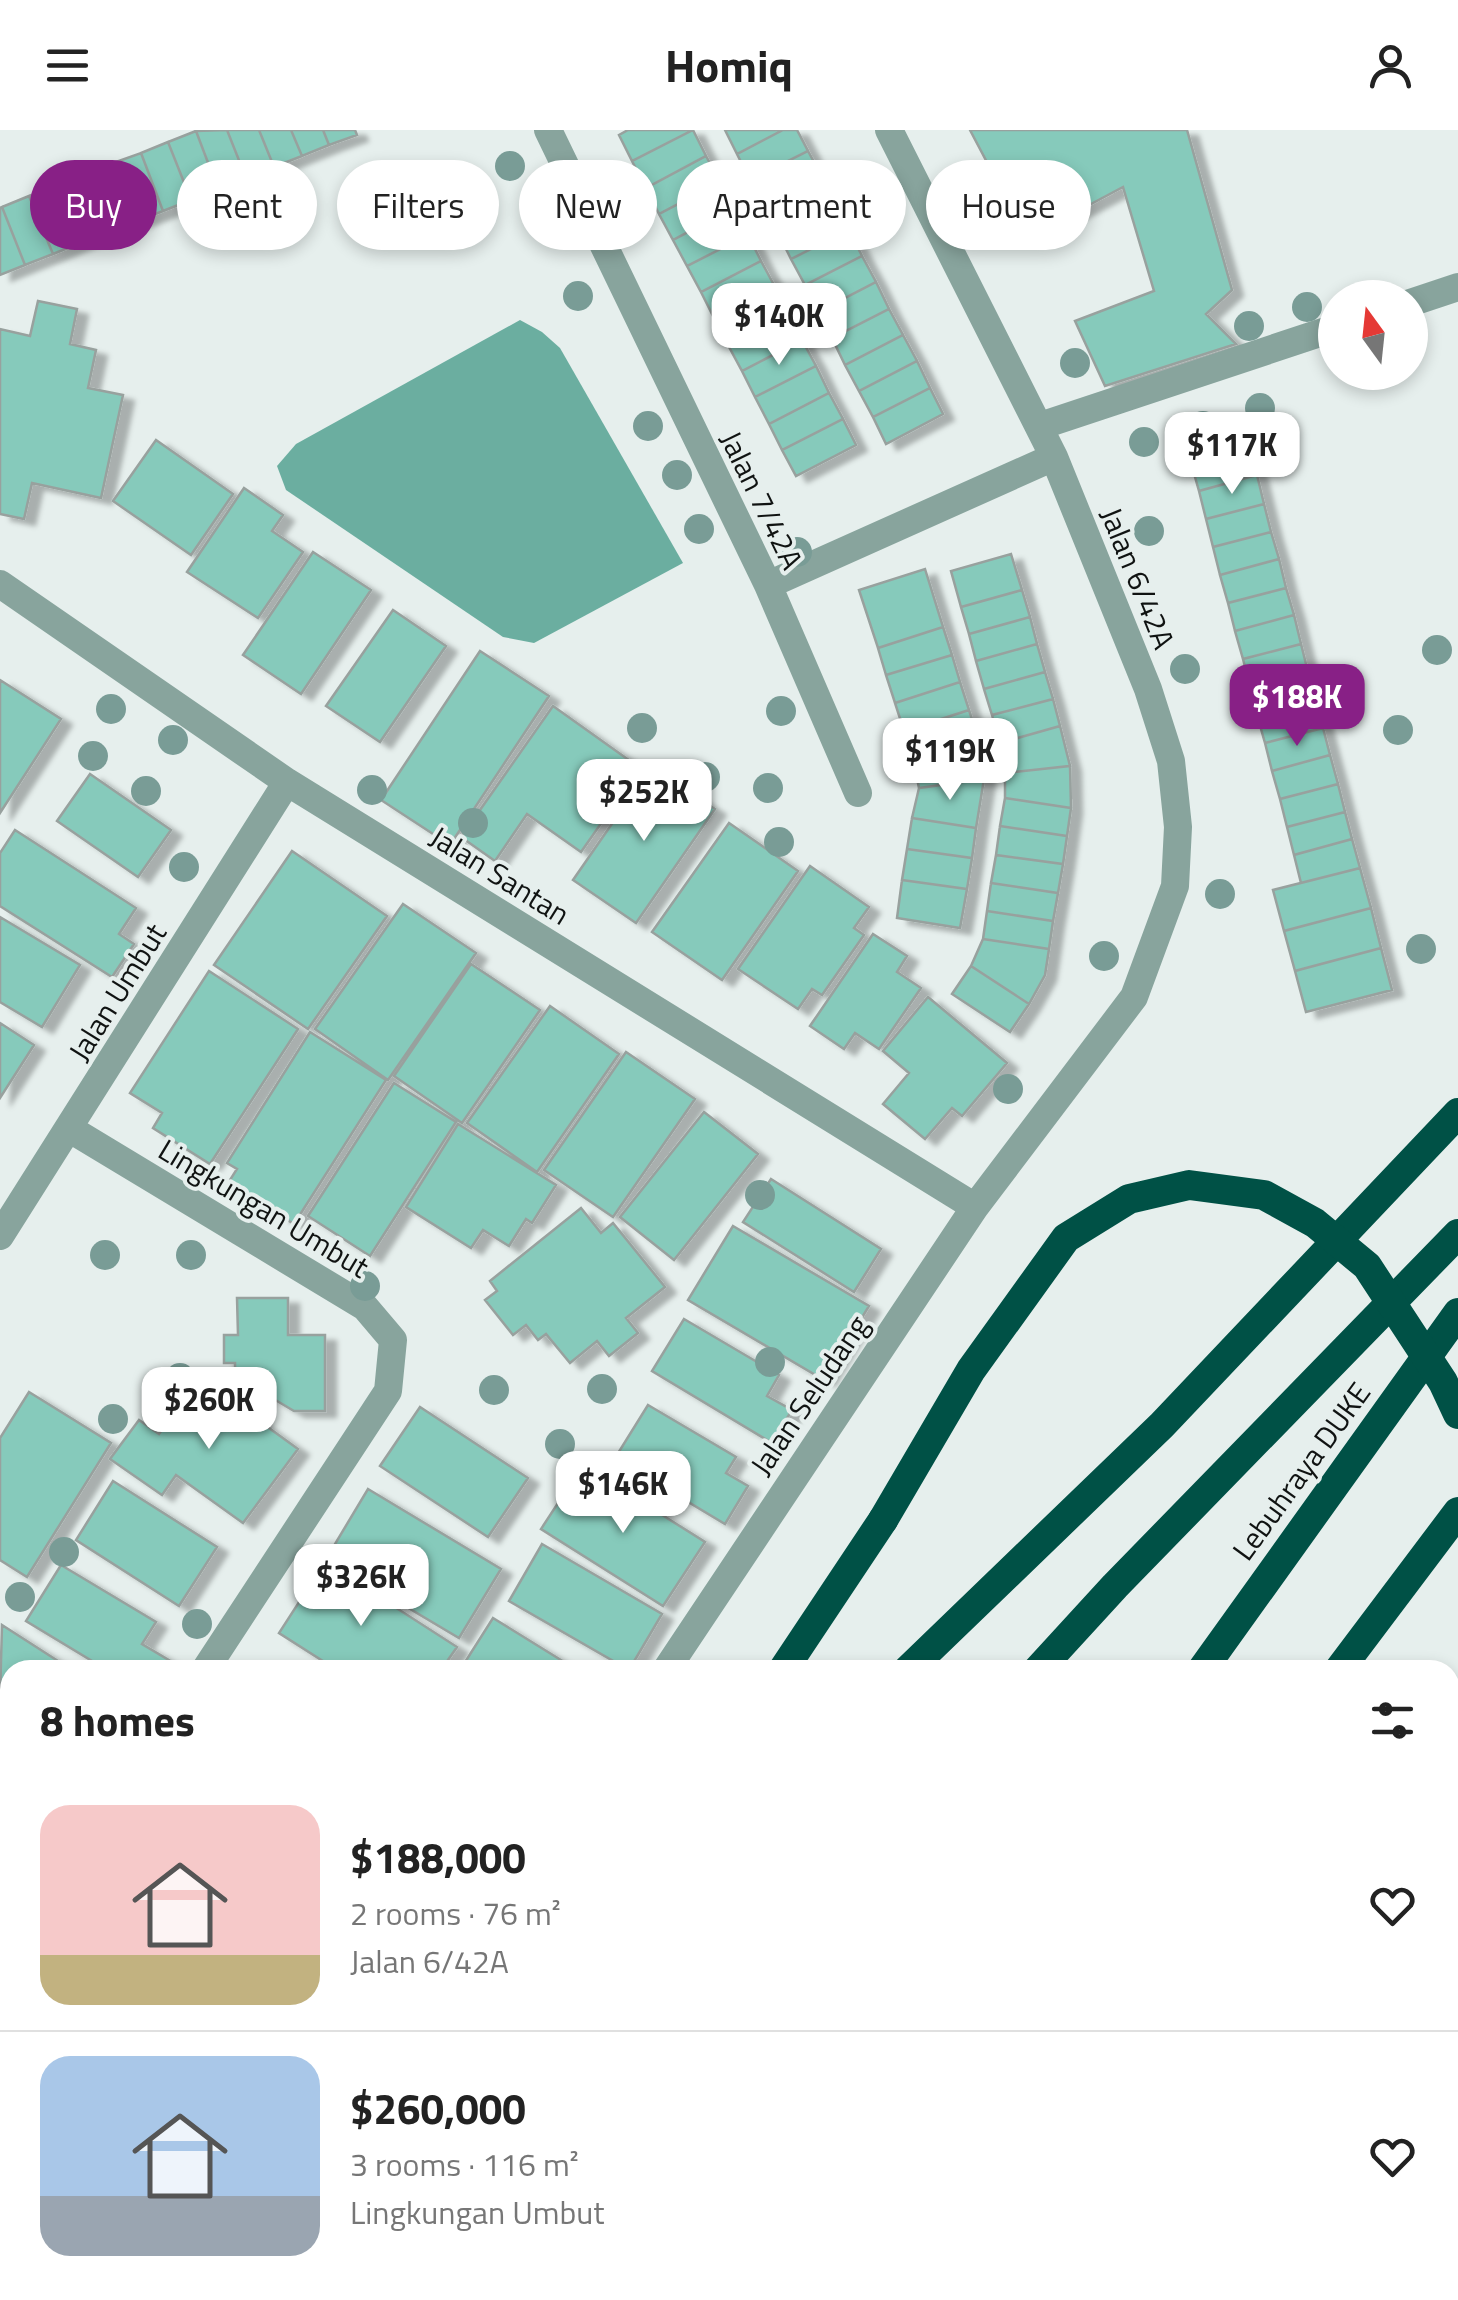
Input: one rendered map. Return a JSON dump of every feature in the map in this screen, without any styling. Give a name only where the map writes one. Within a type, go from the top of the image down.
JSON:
[{"type":"highway","points":[[918,1660],[1162,1425],[1458,1112]]},
{"type":"highway","points":[[791,1660],[883,1520],[971,1370],[1066,1238],[1129,1198],[1189,1184],[1264,1195],[1315,1224],[1367,1266],[1443,1382],[1458,1414]]},
{"type":"highway","points":[[1047,1660],[1114,1586],[1458,1234]]},
{"type":"highway","name":"Lebuhraya DUKE","points":[[1209,1660],[1458,1314]]},
{"type":"highway","points":[[1347,1660],[1458,1512]]},
{"type":"street","name":"Jalan 7/42A","points":[[548,130],[768,585],[858,793]]},
{"type":"street","name":"Jalan 6/42A","points":[[888,130],[1054,457],[1148,689],[1171,762],[1178,827],[1175,886],[1134,997],[975,1207]]},
{"type":"street","points":[[1428,297],[1458,287]]},
{"type":"street","points":[[1040,426],[1318,334]]},
{"type":"street","points":[[768,585],[1054,457]]},
{"type":"street","name":"Jalan Santan","points":[[0,584],[287,782],[975,1207]]},
{"type":"street","name":"Jalan Umbut","points":[[0,1236],[287,782]]},
{"type":"street","name":"Lingkungan Umbut","points":[[70,1129],[365,1307],[394,1340],[388,1391],[212,1660]]},
{"type":"street","name":"Jalan Seludang","points":[[673,1660],[975,1207]]},
{"type":"shaded area","points":[[520,320],[560,348],[683,563],[534,643],[503,637],[286,490],[277,466],[296,444]]},
{"type":"building","points":[[227,130],[259,130],[271,160],[239,160]]},
{"type":"building","points":[[227,130],[239,160],[207,160],[196,131]]},
{"type":"building","points":[[259,130],[291,130],[302,156],[271,160]]},
{"type":"building","points":[[291,130],[323,130],[329,145],[302,156]]},
{"type":"building","points":[[323,130],[355,130],[357,135],[329,145]]},
{"type":"building","points":[[628,130],[693,130],[634,160],[619,135]]},
{"type":"building","points":[[693,130],[706,156],[677,160],[677,171],[657,182],[657,160],[634,160]]},
{"type":"building","points":[[725,130],[783,130],[737,154]]},
{"type":"building","points":[[783,130],[797,130],[808,151],[790,160],[740,160],[737,154]]},
{"type":"building","points":[[970,130],[1187,130],[1232,290],[1206,314],[1236,344],[1105,386],[1075,321],[1154,291],[1123,187],[1091,204],[1091,160],[986,160]]},
{"type":"building","points":[[196,131],[207,160],[177,160],[177,165],[168,142]]},
{"type":"building","points":[[168,142],[177,165],[177,206],[163,211],[157,195],[157,160],[144,160],[141,153]]},
{"type":"building","points":[[808,151],[813,160],[790,160]]},
{"type":"building","points":[[141,153],[144,160],[121,160]]},
{"type":"building","points":[[677,171],[677,205],[659,214],[657,210],[657,182]]},
{"type":"building","points":[[29,196],[30,250],[51,250],[53,254],[25,265],[2,207]]},
{"type":"building","points":[[677,205],[677,238],[673,240],[659,214]]},
{"type":"building","points":[[0,208],[25,265],[0,275]]},
{"type":"building","points":[[678,250],[718,250],[687,266]]},
{"type":"building","points":[[718,250],[756,250],[761,261],[701,292],[687,266]]},
{"type":"building","points":[[786,250],[809,250],[791,259]]},
{"type":"building","points":[[809,250],[859,250],[862,256],[805,285],[791,259]]},
{"type":"building","points":[[862,256],[876,282],[818,312],[805,285]]},
{"type":"building","points":[[761,261],[775,287],[714,318],[701,292]]},
{"type":"building","points":[[876,282],[889,309],[832,338],[818,312]]},
{"type":"building","points":[[775,287],[789,314],[728,345],[714,318]]},
{"type":"building","points":[[38,301],[77,309],[70,344],[96,350],[88,388],[123,395],[101,498],[32,483],[24,519],[0,514],[0,329],[30,336]]},
{"type":"building","points":[[889,309],[903,335],[845,365],[832,338]]},
{"type":"building","points":[[789,314],[802,340],[742,371],[728,345]]},
{"type":"building","points":[[903,335],[917,361],[859,391],[845,365]]},
{"type":"building","points":[[802,340],[816,366],[755,397],[742,371]]},
{"type":"building","points":[[917,361],[930,388],[873,417],[859,391]]},
{"type":"building","points":[[816,366],[829,393],[769,424],[755,397]]},
{"type":"building","points":[[930,388],[943,414],[886,444],[873,417]]},
{"type":"building","points":[[829,393],[843,419],[782,450],[769,424]]},
{"type":"building","points":[[843,419],[856,445],[796,476],[782,450]]},
{"type":"building","points":[[156,440],[233,494],[191,555],[113,501]]},
{"type":"building","points":[[1249,448],[1257,475],[1199,491],[1191,463]]},
{"type":"building","points":[[1257,475],[1264,504],[1206,519],[1199,491]]},
{"type":"building","points":[[244,488],[283,515],[272,531],[303,552],[258,618],[187,572]]},
{"type":"building","points":[[1264,504],[1271,532],[1213,547],[1206,519]]},
{"type":"building","points":[[1271,532],[1279,559],[1220,575],[1213,547]]},
{"type":"building","points":[[313,552],[371,590],[301,694],[243,655]]},
{"type":"building","points":[[1011,554],[1022,590],[961,607],[951,571]]},
{"type":"building","points":[[1279,559],[1286,588],[1228,603],[1220,575]]},
{"type":"building","points":[[925,569],[943,627],[878,648],[859,590]]},
{"type":"building","points":[[1286,588],[1294,615],[1235,631],[1228,603]]},
{"type":"building","points":[[1022,590],[1030,617],[969,634],[961,607]]},
{"type":"building","points":[[393,610],[446,646],[380,742],[326,706]]},
{"type":"building","points":[[1294,615],[1301,644],[1243,659],[1235,631]]},
{"type":"building","points":[[1030,617],[1037,644],[976,661],[969,634]]},
{"type":"building","points":[[943,627],[952,655],[886,675],[878,648]]},
{"type":"building","points":[[1037,644],[1045,672],[984,689],[976,661]]},
{"type":"building","points":[[1301,644],[1308,672],[1250,687],[1243,659]]},
{"type":"building","points":[[480,651],[549,696],[450,845],[381,800]]},
{"type":"building","points":[[952,655],[960,682],[895,703],[886,675]]},
{"type":"building","points":[[1045,672],[1053,699],[992,715],[984,689]]},
{"type":"building","points":[[1308,672],[1316,700],[1257,715],[1250,687]]},
{"type":"building","points":[[0,680],[61,719],[0,813]]},
{"type":"building","points":[[960,682],[969,710],[904,731],[895,703]]},
{"type":"building","points":[[1053,699],[1060,726],[1000,743],[992,715]]},
{"type":"building","points":[[1316,700],[1323,728],[1265,743],[1257,715]]},
{"type":"building","points":[[553,706],[640,768],[581,852],[527,814],[495,861],[461,837]]},
{"type":"building","points":[[969,710],[978,738],[913,759],[904,731]]},
{"type":"building","points":[[1060,726],[1070,766],[1005,773],[1000,743]]},
{"type":"building","points":[[1323,728],[1330,755],[1272,771],[1265,743]]},
{"type":"building","points":[[978,738],[984,779],[919,788],[913,759]]},
{"type":"building","points":[[1330,755],[1338,784],[1280,799],[1272,771]]},
{"type":"building","points":[[652,766],[715,809],[636,923],[573,880]]},
{"type":"building","points":[[1070,766],[1071,808],[1005,798],[1005,773]]},
{"type":"building","points":[[90,774],[171,830],[138,877],[57,821]]},
{"type":"building","points":[[984,779],[976,828],[912,818],[919,788]]},
{"type":"building","points":[[1338,784],[1345,812],[1287,827],[1280,799]]},
{"type":"building","points":[[1005,798],[1071,808],[1067,836],[1000,826]]},
{"type":"building","points":[[1345,812],[1352,839],[1294,855],[1287,827]]},
{"type":"building","points":[[912,818],[976,828],[972,858],[907,849]]},
{"type":"building","points":[[729,823],[798,871],[722,980],[652,932]]},
{"type":"building","points":[[1000,826],[1067,836],[1063,864],[996,855]]},
{"type":"building","points":[[15,830],[136,908],[119,934],[134,944],[112,977],[0,906],[0,853]]},
{"type":"building","points":[[1352,839],[1360,868],[1301,883],[1294,855]]},
{"type":"building","points":[[907,849],[972,858],[967,889],[902,880]]},
{"type":"building","points":[[292,851],[387,916],[308,1029],[214,965]]},
{"type":"building","points":[[996,855],[1063,864],[1058,893],[991,883]]},
{"type":"building","points":[[810,866],[869,907],[854,928],[864,935],[822,995],[812,989],[798,1009],[738,969]]},
{"type":"building","points":[[1360,868],[1371,908],[1284,931],[1273,890]]},
{"type":"building","points":[[902,880],[967,889],[960,928],[897,918]]},
{"type":"building","points":[[991,883],[1058,893],[1053,921],[987,911]]},
{"type":"building","points":[[403,904],[476,953],[388,1080],[315,1029]]},
{"type":"building","points":[[1371,908],[1381,948],[1295,971],[1284,931]]},
{"type":"building","points":[[987,911],[1053,921],[1049,949],[983,939]]},
{"type":"building","points":[[0,917],[80,965],[42,1027],[0,1002]]},
{"type":"building","points":[[873,934],[907,956],[897,972],[921,988],[879,1049],[855,1033],[844,1049],[810,1026]]},
{"type":"building","points":[[983,939],[1049,949],[1045,975],[1029,1004],[971,966]]},
{"type":"building","points":[[1381,948],[1392,990],[1306,1012],[1295,971]]},
{"type":"building","points":[[471,964],[540,1010],[462,1123],[394,1076]]},
{"type":"building","points":[[971,966],[1029,1004],[1010,1032],[952,994]]},
{"type":"building","points":[[209,971],[298,1029],[210,1164],[153,1128],[162,1113],[130,1093]]},
{"type":"building","points":[[928,997],[1007,1063],[962,1116],[952,1108],[925,1139],[883,1104],[909,1073],[883,1051]]},
{"type":"building","points":[[550,1006],[619,1054],[537,1172],[467,1123]]},
{"type":"building","points":[[0,1023],[34,1045],[0,1098]]},
{"type":"building","points":[[310,1032],[386,1080],[294,1224],[228,1183],[237,1169],[227,1163]]},
{"type":"building","points":[[626,1052],[695,1099],[613,1217],[544,1170]]},
{"type":"building","points":[[394,1083],[456,1122],[370,1256],[308,1216]]},
{"type":"building","points":[[704,1112],[758,1154],[674,1260],[620,1217]]},
{"type":"building","points":[[458,1124],[556,1185],[532,1223],[526,1219],[509,1246],[483,1230],[471,1248],[406,1207]]},
{"type":"building","points":[[771,1179],[881,1249],[854,1292],[743,1222]]},
{"type":"building","points":[[581,1208],[601,1233],[613,1223],[665,1287],[626,1318],[638,1333],[609,1356],[597,1341],[570,1363],[546,1334],[538,1340],[526,1325],[513,1335],[485,1300],[497,1291],[490,1281]]},
{"type":"building","points":[[733,1226],[869,1306],[824,1380],[688,1300]]},
{"type":"building","points":[[237,1298],[288,1298],[288,1335],[325,1335],[325,1411],[294,1411],[235,1376],[235,1363],[224,1363],[224,1335],[238,1335]]},
{"type":"building","points":[[684,1319],[779,1375],[767,1396],[792,1410],[772,1443],[652,1371]]},
{"type":"building","points":[[200,1378],[298,1449],[243,1523],[176,1475],[162,1495],[110,1459],[139,1420],[159,1434]]},
{"type":"building","points":[[29,1392],[111,1443],[27,1577],[0,1560],[0,1438]]},
{"type":"building","points":[[648,1405],[736,1457],[726,1473],[748,1486],[725,1524],[615,1458]]},
{"type":"building","points":[[420,1407],[528,1478],[488,1537],[380,1466]]},
{"type":"building","points":[[583,1465],[705,1542],[663,1606],[541,1529]]},
{"type":"building","points":[[113,1481],[217,1547],[179,1606],[76,1540]]},
{"type":"building","points":[[368,1489],[501,1569],[459,1638],[326,1559]]},
{"type":"building","points":[[542,1544],[662,1614],[635,1660],[612,1660],[509,1601]]},
{"type":"building","points":[[325,1562],[457,1647],[448,1660],[321,1660],[279,1633]]},
{"type":"building","points":[[61,1565],[156,1622],[142,1644],[169,1660],[90,1660],[26,1621]]},
{"type":"building","points":[[493,1618],[561,1660],[466,1660]]},
{"type":"building","points":[[2,1625],[56,1660],[1,1660]]}]
